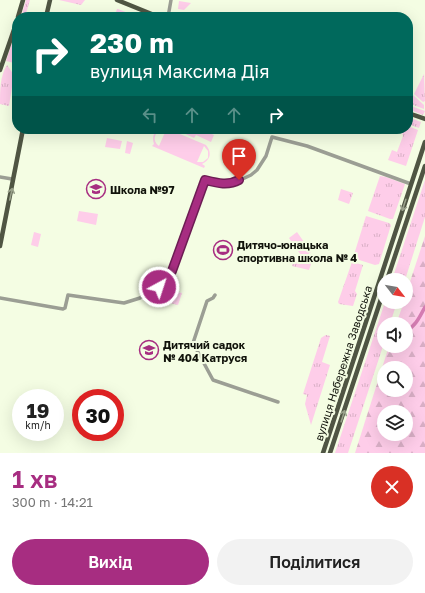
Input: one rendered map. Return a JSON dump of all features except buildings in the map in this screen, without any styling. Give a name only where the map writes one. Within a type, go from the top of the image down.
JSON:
[{"type":"main road","points":[[19,12],[23,0]]},
{"type":"main road","points":[[47,12],[50,0]]},
{"type":"main road","points":[[117,0],[147,12]]},
{"type":"main road","points":[[0,70],[12,35]]},
{"type":"main road","points":[[413,115],[425,120]]},
{"type":"main road","points":[[0,246],[22,134]]},
{"type":"main road","name":"вулиця Набережна Заводська","points":[[323,453],[425,142]]},
{"type":"main road","name":"вулиця Набережна Заводська","points":[[389,273],[425,166]]},
{"type":"main road","name":"вулиця Набережна Заводська","points":[[330,453],[378,309]]},
{"type":"main road","points":[[355,354],[362,356]]},
{"type":"street","points":[[169,12],[171,0]]},
{"type":"street","points":[[0,298],[63,309],[65,308],[68,295],[124,303],[140,298],[159,287],[172,271],[205,180],[217,183],[232,184],[258,170],[266,156],[272,137],[307,146],[411,184]]},
{"type":"street","points":[[0,177],[12,179],[13,181]]},
{"type":"street","points":[[214,295],[213,298],[207,300],[193,343],[213,380],[278,402]]},
{"type":"green space","points":[[26,0],[30,0],[26,12],[22,12]]},
{"type":"green space","points":[[59,0],[85,0],[81,5]]},
{"type":"green space","points":[[179,1],[191,3],[184,10],[178,9]]},
{"type":"green space","points":[[118,9],[126,12],[116,12]]},
{"type":"green space","points":[[12,43],[12,62],[6,61]]},
{"type":"green space","points":[[7,65],[12,72],[12,87],[9,106],[0,104],[0,88]]},
{"type":"green space","points":[[424,74],[425,101],[423,102],[414,94]]},
{"type":"green space","points":[[413,95],[424,105],[424,109],[413,105]]},
{"type":"green space","points":[[413,107],[425,111],[423,115],[413,111]]},
{"type":"green space","points":[[413,119],[421,122],[419,128],[413,126]]},
{"type":"green space","points":[[413,128],[418,130],[406,166],[388,160],[392,150],[397,152],[402,134],[413,134]]},
{"type":"green space","points":[[156,134],[155,142],[159,146],[164,134],[180,134],[206,145],[210,156],[205,162],[202,164],[205,166],[204,168],[152,146],[154,144],[154,135]],"holes":[[[204,146],[208,151],[208,158],[203,162],[197,162]]]},
{"type":"green space","points":[[186,134],[214,135],[211,142],[196,135],[194,138]]},
{"type":"green space","points":[[107,138],[122,141],[120,149],[105,147]]},
{"type":"green space","points":[[127,141],[133,143],[130,154],[125,153]]},
{"type":"green space","points":[[380,176],[405,184],[393,219],[368,211]]},
{"type":"green space","points":[[425,180],[425,217],[407,273],[394,273]]},
{"type":"green space","points":[[341,189],[353,193],[349,204],[338,200]]},
{"type":"green space","points":[[79,211],[98,214],[96,225],[77,221]]},
{"type":"green space","points":[[366,216],[389,223],[391,225],[379,264],[375,265],[353,258]]},
{"type":"green space","points":[[34,232],[41,234],[38,247],[31,245]]},
{"type":"green space","points":[[297,232],[311,252],[303,258],[289,238]]},
{"type":"green space","points":[[425,236],[425,453],[355,453],[377,384],[377,397],[413,397],[413,361],[384,361],[387,353],[413,353],[413,317],[399,317],[401,309],[413,309],[413,273]]},
{"type":"green space","points":[[295,256],[312,261],[309,270],[292,266]]},
{"type":"green space","points":[[352,262],[363,265],[355,291],[357,294],[353,306],[339,304],[338,302]]},
{"type":"green space","points":[[173,291],[182,293],[178,305],[170,303]]},
{"type":"green space","points":[[383,309],[395,309],[392,317],[380,317]]},
{"type":"green space","points":[[377,326],[377,353],[381,353],[348,453],[335,453]]},
{"type":"green space","points":[[326,335],[330,336],[322,362],[330,365],[311,425],[305,404],[307,395],[303,394],[321,338]]},
{"type":"waterway","points":[[413,326],[425,307]]},
{"type":"place","name":"Школа №97","points":[[96,189]]},
{"type":"place","name":"Дитячо-юнацька спортивна школа № 4","points":[[223,250]]},
{"type":"place","name":"Дитячий садок № 404 Катруся","points":[[149,350]]},
{"type":"route","points":[[159,287],[172,271],[205,180],[227,184],[232,184],[239,180]]}]
